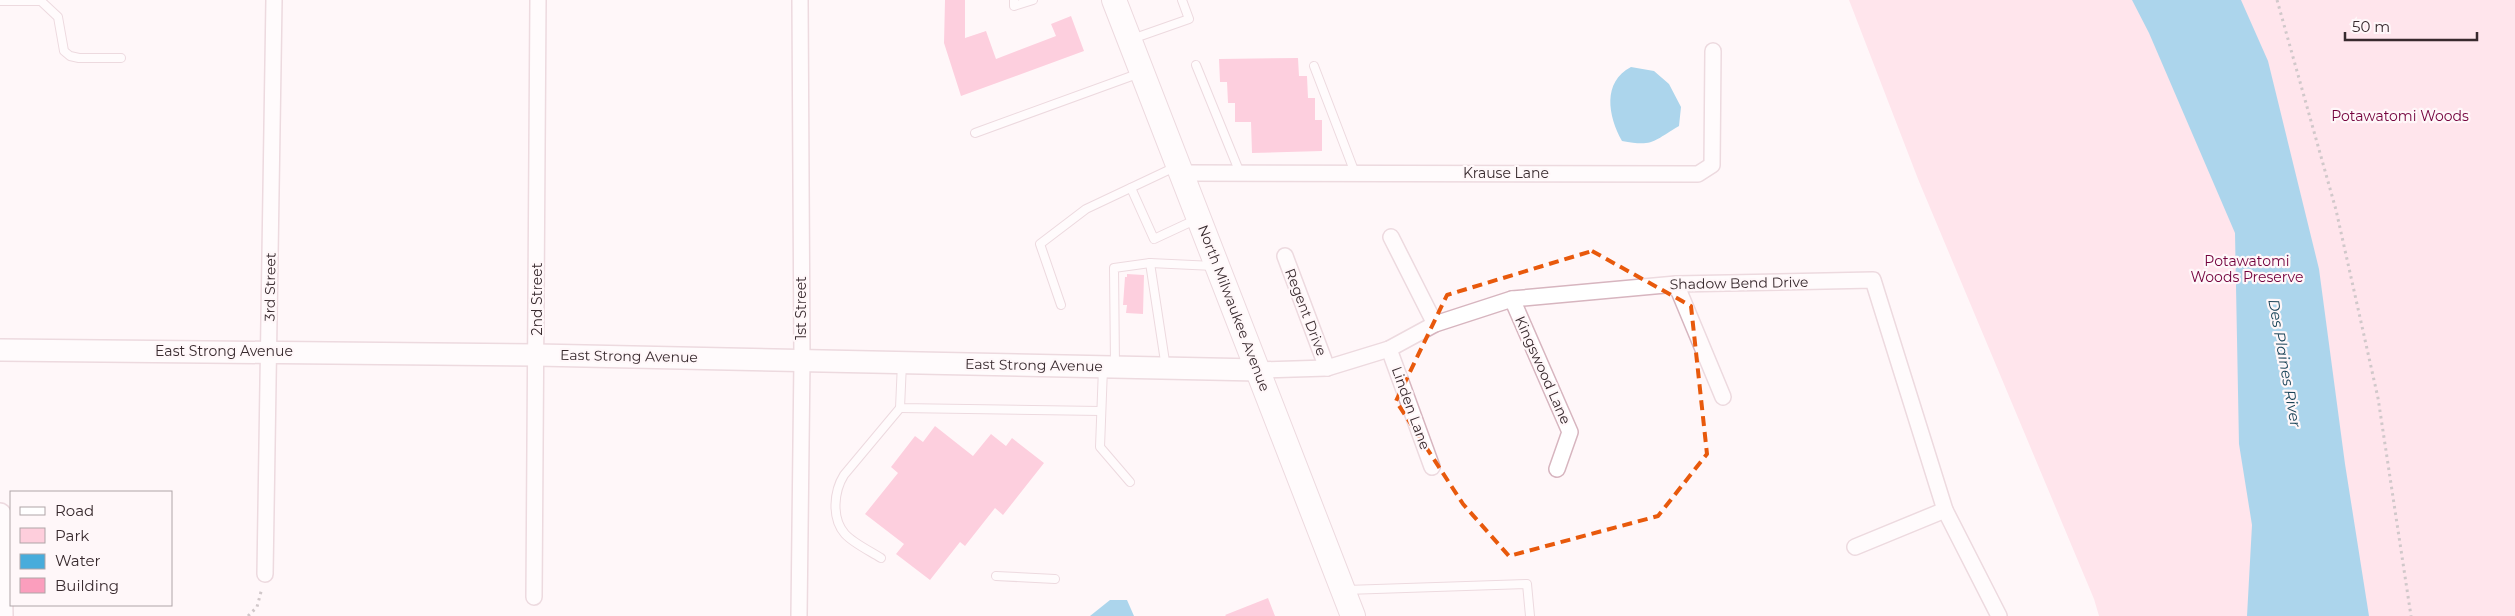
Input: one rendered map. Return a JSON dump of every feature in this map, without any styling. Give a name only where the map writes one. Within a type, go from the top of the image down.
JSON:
[{"type":"main road","name":"North Milwaukee Avenue","points":[[1114,0],[1353,616]]},
{"type":"street","name":"3rd Street","points":[[265,574],[274,0]]},
{"type":"street","name":"2nd Street","points":[[534,597],[538,0]]},
{"type":"street","name":"1st Street","points":[[799,616],[802,359],[800,0]]},
{"type":"street","name":"Krause Lane","points":[[1180,169],[1240,173],[1698,174],[1712,165],[1713,50]]},
{"type":"street","points":[[1391,237],[1435,324]]},
{"type":"street","name":"Regent Drive","points":[[1285,256],[1327,368]]},
{"type":"street","name":"Shadow Bend Drive","points":[[1258,370],[1327,368],[1389,349],[1435,324],[1512,298],[1676,284],[1874,280],[1945,510],[1999,616]]},
{"type":"street","points":[[1676,284],[1723,397]]},
{"type":"street","name":"Kingswood Lane","points":[[1512,298],[1570,432],[1557,469]]},
{"type":"street","name":"Linden Lane","points":[[1389,349],[1432,467]]},
{"type":"street","name":"East Strong Avenue","points":[[0,350],[269,351],[802,359],[1258,370]]},
{"type":"street","points":[[1855,547],[1945,510]]},
{"type":"street","points":[[0,514],[2,616]]},
{"type":"lane","points":[[0,1],[41,0],[58,17],[64,50],[70,56],[121,58]]},
{"type":"lane","points":[[1014,0],[1014,6],[1033,0]]},
{"type":"lane","points":[[1129,40],[1189,18],[1182,0]]},
{"type":"lane","points":[[1196,65],[1240,173]]},
{"type":"lane","points":[[1314,66],[1355,173]]},
{"type":"lane","points":[[975,133],[1142,72]]},
{"type":"lane","points":[[1060,305],[1040,244],[1086,209],[1131,188],[1180,169]]},
{"type":"lane","points":[[1131,188],[1154,239],[1199,218]]},
{"type":"lane","points":[[1150,263],[1166,368]]},
{"type":"lane","points":[[1130,482],[1100,447],[1101,411],[1109,366],[1114,268],[1150,263],[1218,266]]},
{"type":"lane","points":[[880,558],[844,533],[835,502],[837,487],[844,475],[900,408],[902,362]]},
{"type":"lane","points":[[900,408],[1101,411]]},
{"type":"lane","points":[[996,576],[1056,578]]},
{"type":"lane","points":[[1344,590],[1527,584],[1530,616]]},
{"type":"path","points":[[2277,0],[2336,210],[2378,398],[2411,616]]},
{"type":"path","points":[[248,616],[257,607],[265,574]]},
{"type":"highlighted area","points":[[1592,251],[1691,306],[1707,454],[1658,516],[1509,556],[1463,504],[1396,401],[1447,295]]},
{"type":"green space","name":"Potawatomi Woods Preserve","points":[[1849,0],[2515,0],[2515,616],[2099,616],[2094,599],[1918,179]]},
{"type":"water","name":"Des Plaines River","points":[[2132,0],[2241,0],[2268,61],[2319,269],[2345,464],[2369,616],[2247,616],[2252,525],[2239,444],[2235,233],[2149,33]]},
{"type":"water","points":[[1631,67],[1654,71],[1669,84],[1681,107],[1679,126],[1658,139],[1647,143],[1622,141],[1613,121],[1610,100],[1615,81]]},
{"type":"water","points":[[1110,600],[1127,600],[1134,616],[1090,616]]},
{"type":"building","points":[[945,0],[965,0],[965,38],[986,31],[996,59],[1056,36],[1051,24],[1071,16],[1084,51],[961,96],[944,43]]},
{"type":"building","points":[[1298,58],[1299,76],[1307,76],[1308,98],[1315,98],[1315,120],[1322,120],[1322,151],[1252,153],[1251,122],[1235,122],[1235,103],[1228,103],[1227,82],[1220,82],[1219,59]]},
{"type":"building","points":[[1127,274],[1144,275],[1143,314],[1126,313],[1127,305],[1123,305],[1125,277],[1127,277]]},
{"type":"building","points":[[935,426],[973,456],[991,434],[1006,446],[1012,438],[1044,463],[1003,515],[995,508],[965,546],[960,542],[930,580],[896,554],[904,544],[865,514],[898,473],[891,467],[915,436],[923,442]]},
{"type":"building","points":[[1268,598],[1275,616],[1225,615]]},
{"type":"park label","name":"Potawatomi Woods","points":[[2400,116]]}]
